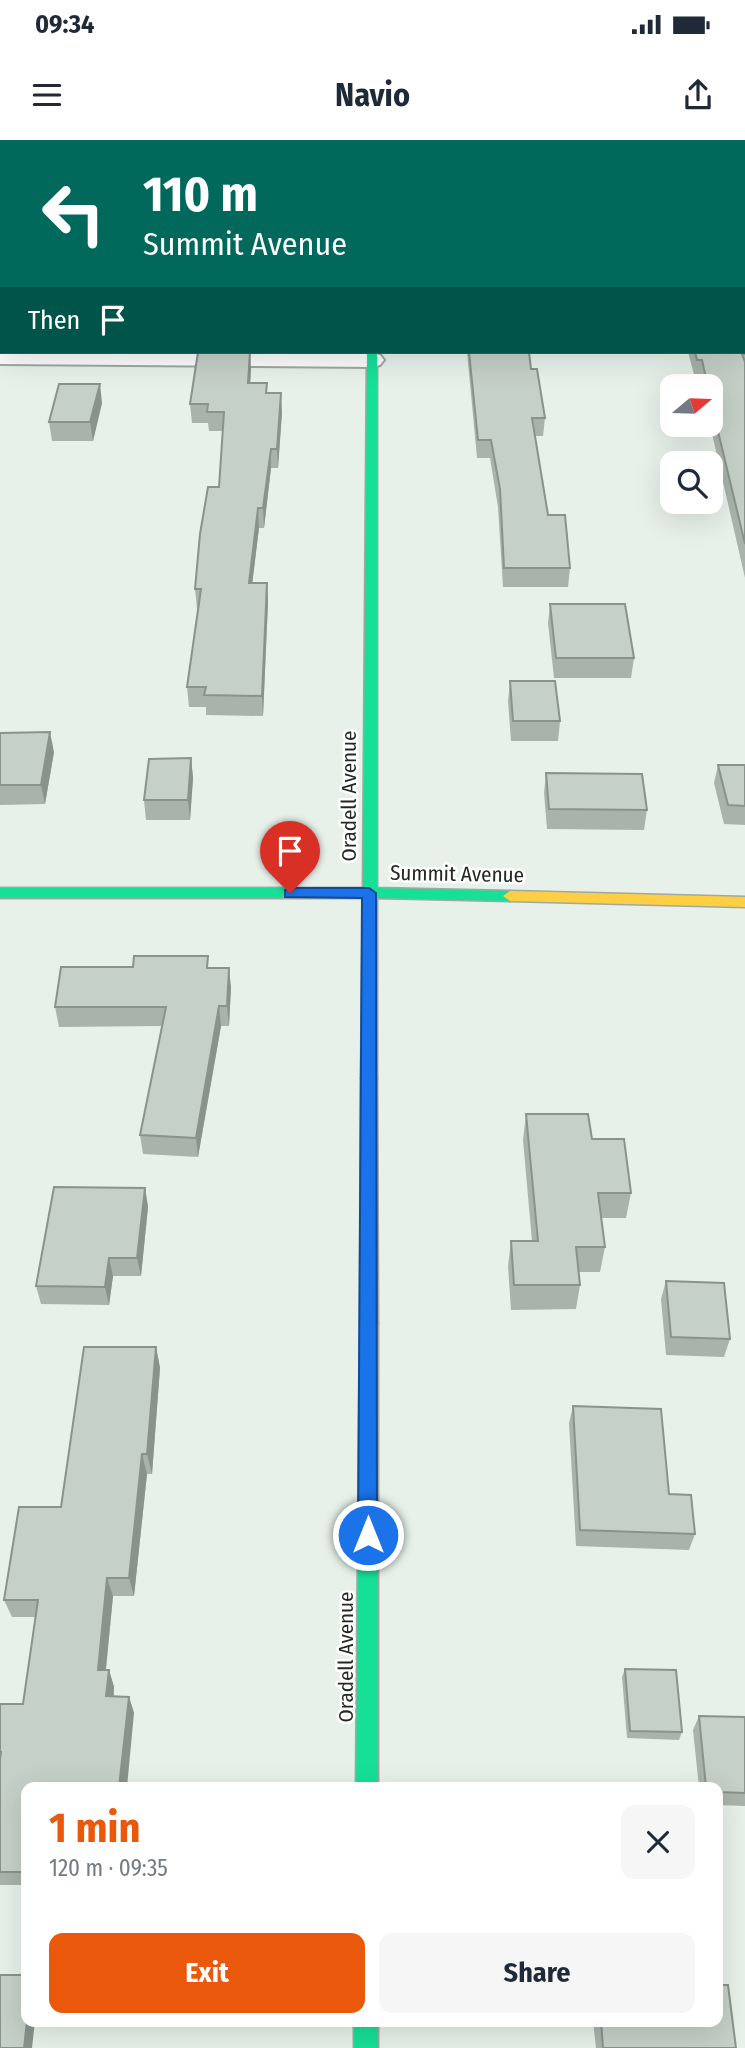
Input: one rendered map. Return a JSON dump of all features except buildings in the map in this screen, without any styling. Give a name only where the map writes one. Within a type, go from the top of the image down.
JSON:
[{"type":"main road","name":"Oradell Avenue","points":[[367,1782],[372,356]]},
{"type":"main road","name":"Summit Avenue","points":[[0,893],[369,893],[745,902]]},
{"type":"main road","points":[[366,2027],[366,2048]]},
{"type":"street","points":[[0,357],[372,356]]},
{"type":"traffic: fast","points":[[369,1078],[372,354]]},
{"type":"traffic: fast","points":[[0,893],[369,893],[510,896]]},
{"type":"traffic: fast","points":[[367,1782],[369,1323]]},
{"type":"traffic: fast","points":[[366,2027],[366,2048]]},
{"type":"traffic: slow","points":[[510,896],[745,902]]},
{"type":"traffic: jam","points":[[369,1078],[369,1323]]},
{"type":"route","points":[[290,893],[369,893],[368,1535]]}]
